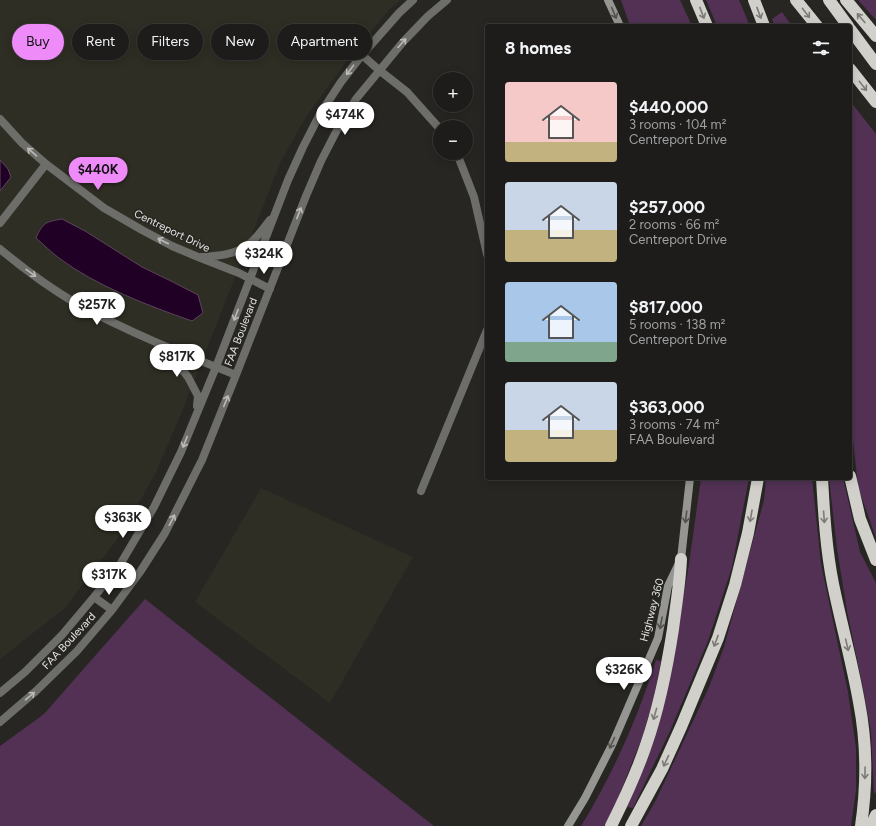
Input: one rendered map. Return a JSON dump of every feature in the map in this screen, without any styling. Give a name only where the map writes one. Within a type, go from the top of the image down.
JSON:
[{"type":"highway","points":[[696,0],[706,24]]},
{"type":"highway","points":[[754,0],[763,24]]},
{"type":"highway","points":[[796,0],[814,24]]},
{"type":"highway","points":[[828,0],[846,24]]},
{"type":"highway","points":[[846,0],[876,36]]},
{"type":"highway","points":[[852,32],[876,64]]},
{"type":"highway","points":[[852,72],[876,102]]},
{"type":"highway","points":[[631,826],[662,769],[718,638],[735,585],[748,533],[758,480]]},
{"type":"highway","points":[[822,480],[824,522],[833,584],[860,703],[864,742],[865,778],[860,826]]},
{"type":"highway","points":[[851,480],[860,519],[876,560]]},
{"type":"highway","points":[[611,826],[646,745],[657,708],[668,662],[680,583],[681,559]]},
{"type":"highway","points":[[870,826],[876,815]]},
{"type":"main road","points":[[608,0],[619,24]]},
{"type":"main road","name":"Highway 360","points":[[568,826],[585,798],[612,745],[658,638],[668,586],[681,559],[690,480]]},
{"type":"street","name":"FAA Boulevard","points":[[372,43],[413,0]]},
{"type":"street","name":"FAA Boulevard","points":[[0,722],[36,691],[77,651],[112,610],[140,572],[165,532],[202,460],[306,196],[336,130],[356,99],[402,42],[428,16],[447,0]]},
{"type":"street","name":"FAA Boulevard","points":[[0,693],[25,672],[62,635],[94,597],[121,563],[154,507],[181,452],[216,367],[291,173],[320,114],[358,60]]},
{"type":"street","points":[[368,60],[407,92],[433,121]]},
{"type":"street","name":"Centreport Drive","points":[[0,119],[22,144],[104,208],[142,230],[198,257],[239,273],[270,288]]},
{"type":"street","points":[[460,160],[474,197],[485,245]]},
{"type":"street","points":[[0,223],[46,164]]},
{"type":"street","points":[[198,257],[218,256],[237,251],[248,246],[274,217]]},
{"type":"street","points":[[0,249],[15,262],[46,284],[108,320],[236,375]]},
{"type":"street","points":[[420,491],[485,335]]},
{"type":"street","points":[[160,343],[188,377],[198,396],[197,413]]},
{"type":"street","points":[[94,597],[112,610]]},
{"type":"shaded area","points":[[0,0],[401,0],[389,10],[372,30],[372,24],[277,24],[277,60],[347,60],[306,117],[281,161],[181,414],[156,472],[122,533],[64,609],[0,659]]},
{"type":"shaded area","points":[[621,0],[680,0],[691,24],[629,24]]},
{"type":"shaded area","points":[[706,0],[739,0],[749,24],[716,24]]},
{"type":"shaded area","points":[[858,0],[876,0],[876,20]]},
{"type":"shaded area","points":[[782,12],[791,24],[774,24],[772,19]]},
{"type":"shaded area","points":[[852,104],[876,134],[876,538],[858,487],[852,431]]},
{"type":"shaded area","points":[[0,160],[8,169],[11,177],[0,191]]},
{"type":"shaded area","points":[[62,219],[85,231],[142,267],[198,295],[203,313],[192,321],[158,309],[89,278],[56,256],[36,238],[43,226],[52,221]]},
{"type":"shaded area","points":[[701,480],[749,480],[732,567],[708,641],[670,731],[633,808],[627,807],[648,758],[669,682],[689,564]]},
{"type":"shaded area","points":[[766,480],[812,480],[821,564],[848,692],[856,748],[856,790],[851,826],[641,826],[656,800],[709,687],[724,647],[764,500]]},
{"type":"shaded area","points":[[829,480],[843,480],[860,552],[876,583],[876,792],[874,794],[871,732],[847,611],[837,549]]},
{"type":"shaded area","points":[[261,488],[413,557],[330,703],[195,602]]},
{"type":"shaded area","points":[[145,599],[434,826],[0,826],[0,746],[44,714]]},
{"type":"shaded area","points":[[656,660],[661,661],[653,701],[643,735],[611,816],[606,826],[581,826],[614,767],[633,724]]}]
